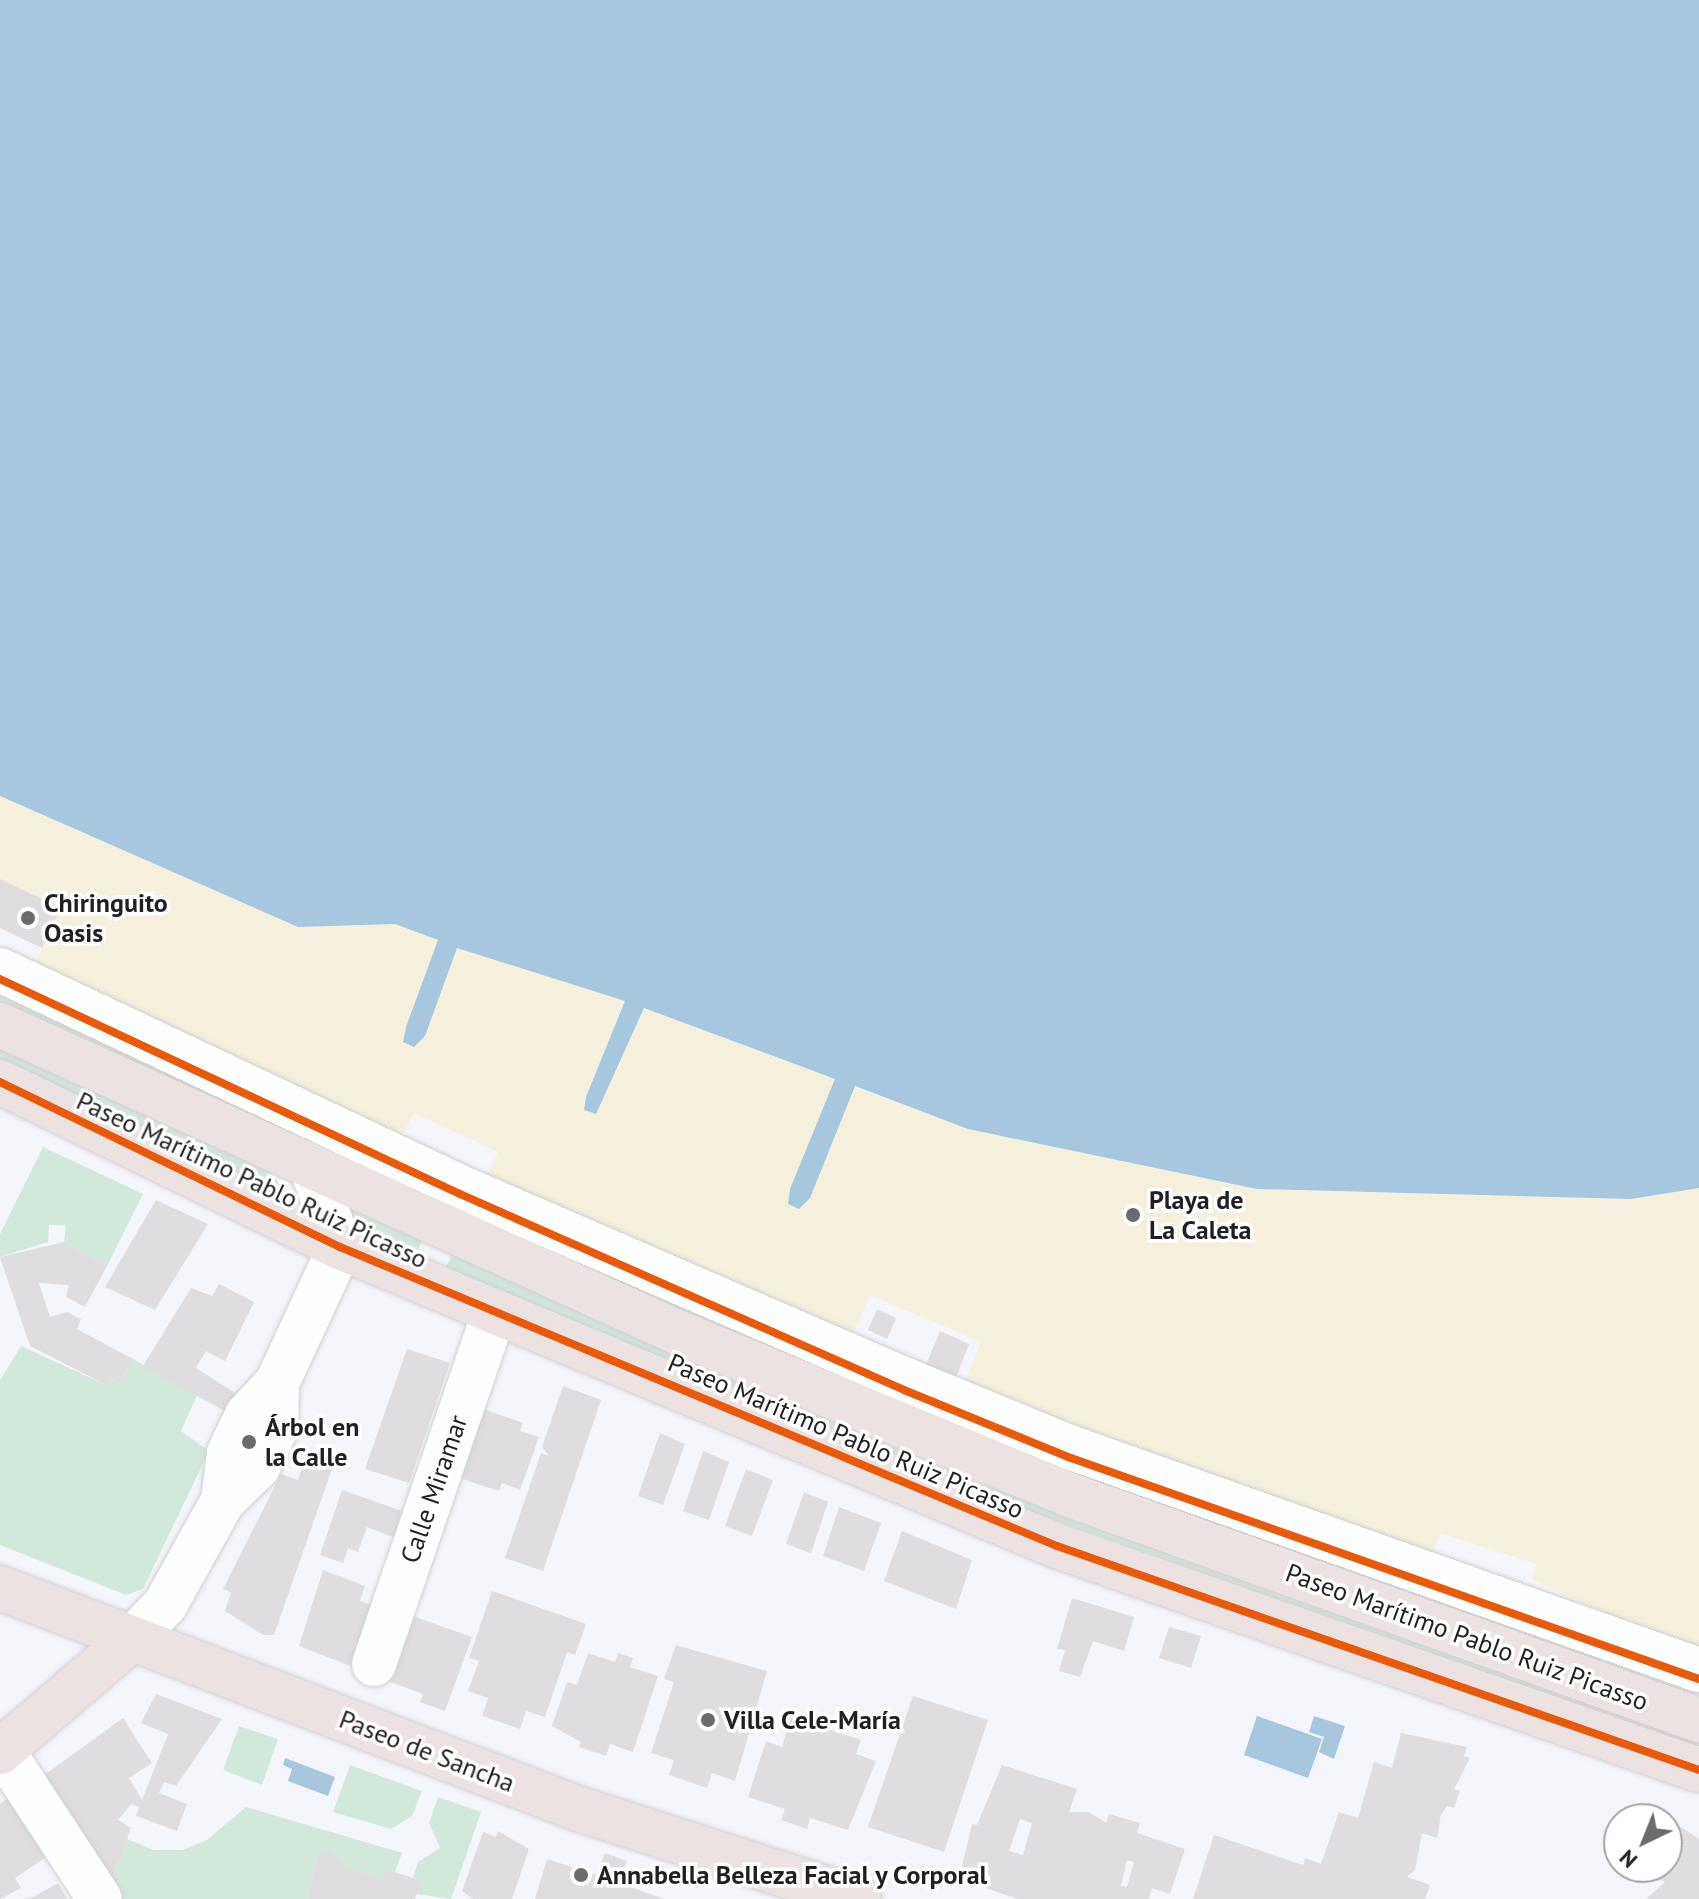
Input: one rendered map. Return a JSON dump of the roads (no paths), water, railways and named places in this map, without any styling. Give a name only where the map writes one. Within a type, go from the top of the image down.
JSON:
[{"type":"main road","name":"Paseo Marítimo Pablo Ruiz Picasso","points":[[0,1025],[679,1333],[1075,1497],[1699,1720]]},
{"type":"main road","name":"Paseo Marítimo Pablo Ruiz Picasso","points":[[0,1082],[340,1247],[494,1314],[1057,1546],[1699,1770]]},
{"type":"main road","name":"Paseo de Sancha","points":[[0,1588],[579,1809],[859,1899]]},
{"type":"main road","points":[[1,1751],[132,1639]]},
{"type":"street","name":"Paseo Marítimo Pablo Ruiz Picasso","points":[[0,970],[462,1188],[906,1380],[1072,1448],[1699,1670]]},
{"type":"street","points":[[132,1639],[165,1605],[223,1501],[264,1454],[276,1428],[277,1383],[340,1247],[312,1169]]},
{"type":"street","name":"Calle Miramar","points":[[374,1664],[494,1314]]},
{"type":"street","points":[[1,1751],[100,1899]]},
{"type":"water","points":[[0,0],[1699,0],[1699,1188],[1631,1199],[1257,1189],[968,1129],[855,1086],[810,1198],[799,1209],[788,1204],[790,1189],[835,1079],[644,1008],[596,1114],[584,1110],[586,1097],[625,1001],[457,948],[425,1036],[414,1047],[403,1042],[406,1027],[438,940],[395,924],[298,927],[0,796]]},
{"type":"water","points":[[1257,1716],[1322,1739],[1308,1778],[1244,1755]]},
{"type":"water","points":[[1314,1716],[1345,1726],[1334,1759],[1319,1752],[1324,1737],[1309,1732]]},
{"type":"water","points":[[285,1758],[335,1777],[328,1796],[288,1781],[292,1769],[283,1765]]},
{"type":"place","name":"Chiringuito Oasis","points":[[28,918]]},
{"type":"place","name":"Playa de La Caleta","points":[[1133,1215]]},
{"type":"place","name":"Árbol en la Calle","points":[[249,1442]]},
{"type":"place","name":"Villa Cele-María","points":[[708,1720]]},
{"type":"place","name":"Annabella Belleza Facial y Corporal","points":[[581,1875]]}]
